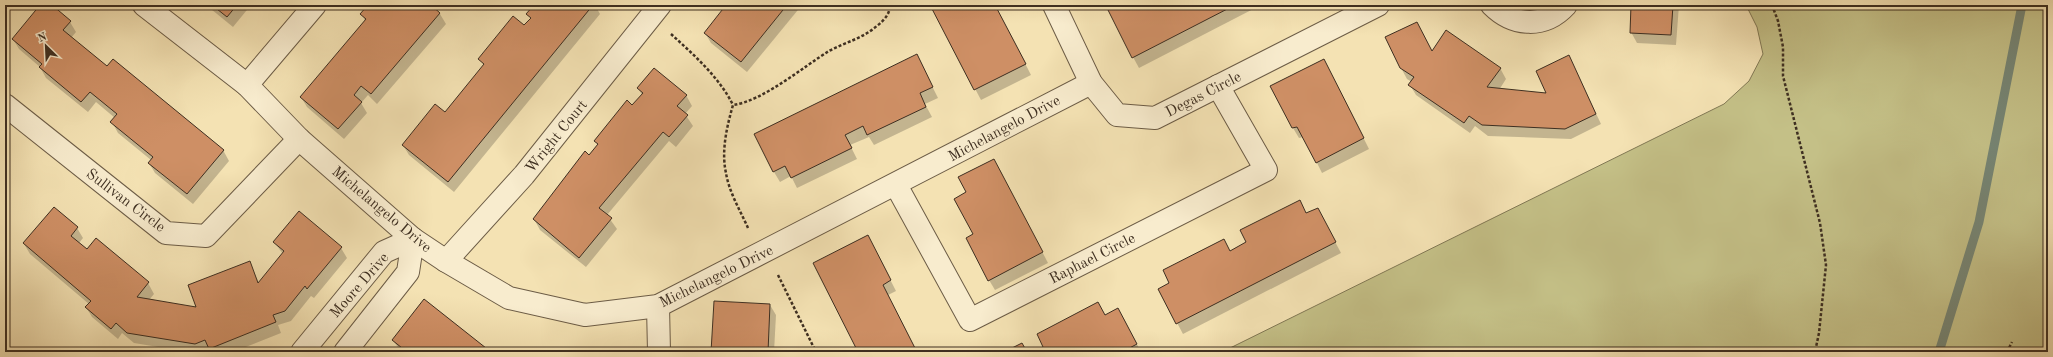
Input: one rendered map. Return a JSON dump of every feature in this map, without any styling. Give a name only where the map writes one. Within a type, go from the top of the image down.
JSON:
[{"type":"street","name":"Michelangelo Drive","points":[[144,5],[247,85],[299,139],[413,239],[446,261],[509,298],[585,315],[658,306],[896,185],[1091,83]]},
{"type":"street","points":[[247,85],[315,5]]},
{"type":"street","name":"Degas Circle","points":[[1054,5],[1091,83],[1117,115],[1155,118],[1378,5]]},
{"type":"street","points":[[1492,5],[1501,14],[1514,21],[1530,23],[1545,20],[1559,13],[1566,5]]},
{"type":"street","name":"Wright Court","points":[[446,261],[524,175],[659,8]]},
{"type":"street","name":"Raphael Circle","points":[[896,185],[970,320],[1266,170],[1218,86]]},
{"type":"street","name":"Sullivan Circle","points":[[5,106],[166,233],[206,236],[299,139]]},
{"type":"street","name":"Moore Drive","points":[[302,352],[384,252],[413,239]]},
{"type":"street","name":"Moore Drive","points":[[345,352],[408,272],[413,239]]},
{"type":"street","points":[[658,306],[659,352]]},
{"type":"path","points":[[733,105],[742,104],[764,93],[831,50],[855,40],[873,29],[886,19],[890,5]]},
{"type":"path","points":[[1772,5],[1778,22],[1783,47],[1783,76],[1820,223],[1826,265],[1818,333],[1814,352]]},
{"type":"path","points":[[659,8],[690,50],[726,90],[733,105],[728,122],[726,140],[726,173],[733,196],[816,352]]},
{"type":"path","points":[[2007,352],[2012,342]]},
{"type":"shaded area","points":[[1746,5],[2048,5],[2048,352],[1222,352],[1724,104],[1749,81],[1763,54],[1757,27]]},
{"type":"building","points":[[40,5],[52,5],[71,21],[63,30],[107,66],[113,59],[224,150],[187,194],[148,163],[153,157],[110,122],[117,114],[90,92],[81,102],[39,67],[42,64],[12,39]]},
{"type":"building","points":[[212,5],[237,5],[227,17]]},
{"type":"building","points":[[368,5],[431,5],[440,13],[371,94],[361,86],[354,95],[362,102],[338,129],[300,97],[366,19],[360,14]]},
{"type":"building","points":[[534,5],[593,5],[448,182],[402,145],[435,104],[445,112],[484,64],[478,59],[513,16],[524,25],[531,18],[526,14]]},
{"type":"building","points":[[726,5],[787,5],[741,62],[704,33]]},
{"type":"building","points":[[930,5],[995,5],[1026,64],[974,90]]},
{"type":"building","points":[[1113,5],[1235,5],[1132,58],[1107,8]]},
{"type":"building","points":[[1631,5],[1673,5],[1671,35],[1630,33]]},
{"type":"building","points":[[1417,22],[1432,51],[1446,30],[1501,68],[1487,87],[1546,93],[1536,71],[1569,55],[1596,114],[1565,129],[1482,125],[1469,116],[1464,123],[1408,85],[1414,77],[1400,68],[1385,37]]},
{"type":"building","points":[[917,54],[933,87],[920,93],[926,107],[867,135],[863,126],[845,135],[852,148],[791,178],[785,166],[773,172],[754,134]]},
{"type":"building","points":[[1324,59],[1364,138],[1316,163],[1297,127],[1292,128],[1270,86]]},
{"type":"building","points":[[654,68],[687,95],[677,106],[688,115],[669,137],[663,132],[599,208],[612,218],[579,258],[533,219],[585,151],[589,155],[598,144],[594,141],[627,100],[632,105],[643,93],[637,88]]},
{"type":"building","points":[[994,159],[1043,252],[988,281],[966,238],[973,234],[954,199],[966,192],[958,177]]},
{"type":"building","points":[[1300,200],[1306,213],[1318,208],[1336,242],[1176,324],[1158,289],[1169,283],[1163,270],[1224,239],[1230,251],[1246,242],[1240,230]]},
{"type":"building","points":[[54,207],[78,227],[71,236],[87,249],[96,238],[149,282],[137,297],[196,307],[188,285],[250,261],[258,283],[284,251],[273,242],[299,211],[342,247],[307,289],[305,286],[285,311],[273,315],[276,322],[209,349],[205,340],[195,344],[127,333],[116,323],[111,329],[85,307],[91,301],[23,243]]},
{"type":"building","points":[[868,235],[891,280],[883,285],[917,352],[858,352],[813,263]]},
{"type":"building","points":[[424,299],[491,352],[407,352],[392,340]]},
{"type":"building","points":[[714,301],[770,304],[768,352],[711,352]]},
{"type":"building","points":[[1098,302],[1105,315],[1118,308],[1137,344],[1122,352],[1033,352],[1043,347],[1037,334]]},
{"type":"building","points":[[1022,343],[1027,352],[1004,352]]},
{"type":"waterway","points":[[1939,352],[1979,222],[2022,5]]}]
